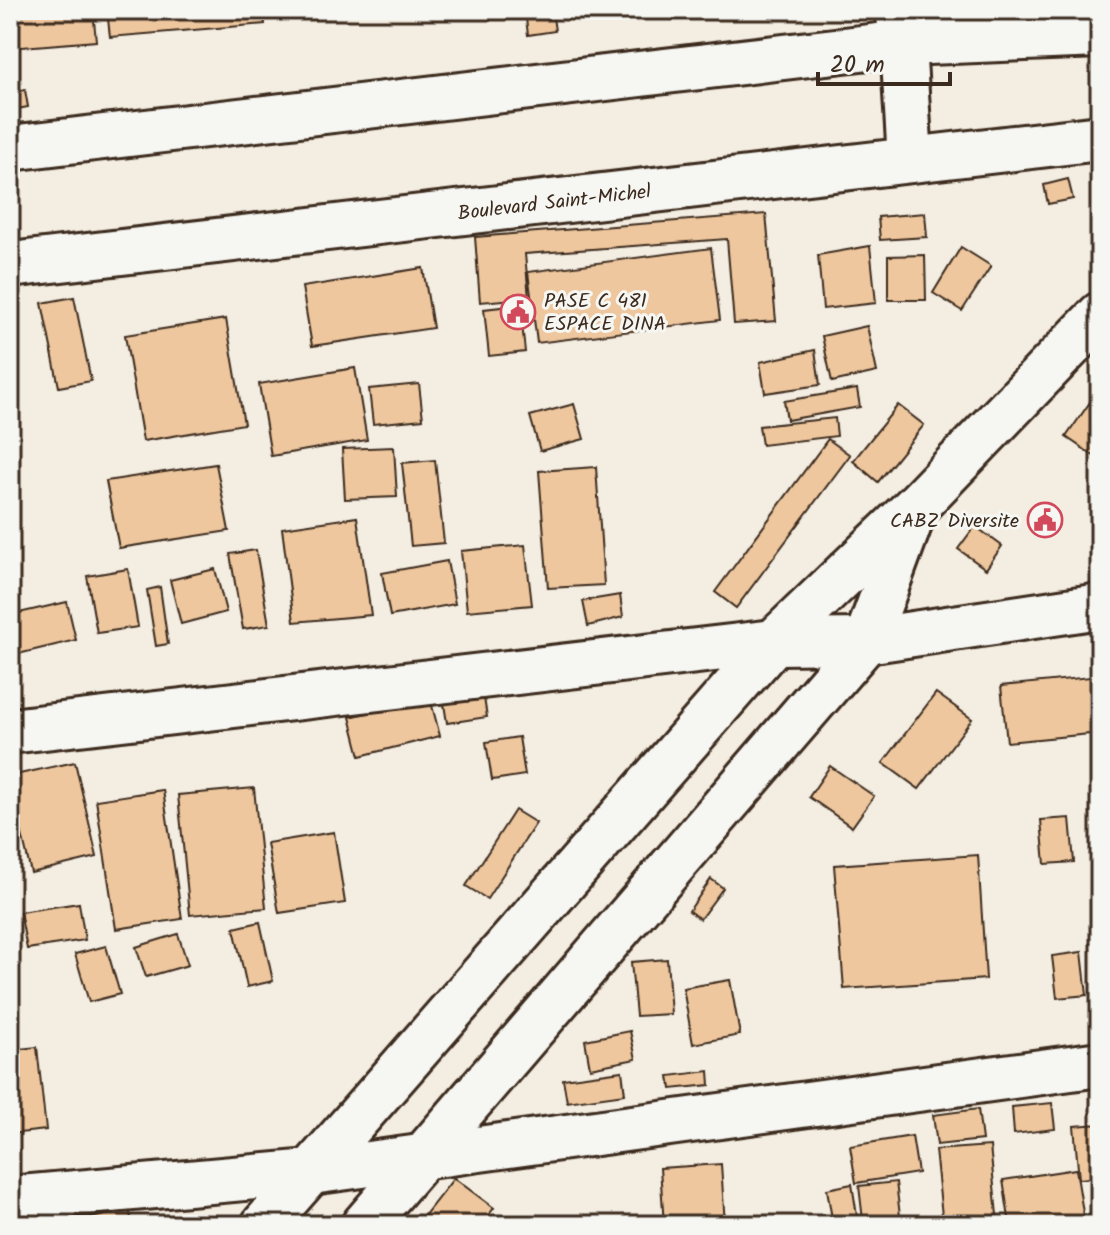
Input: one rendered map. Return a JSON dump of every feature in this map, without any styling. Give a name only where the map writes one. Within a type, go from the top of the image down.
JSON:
[{"type":"street","points":[[10,148],[901,27],[1099,35]]},
{"type":"street","points":[[901,27],[910,160]]},
{"type":"street","name":"Boulevard Saint-Michel","points":[[10,265],[910,160],[1093,145]]},
{"type":"street","points":[[264,1225],[774,642],[915,507],[1100,315]]},
{"type":"street","points":[[364,1225],[866,641],[915,507]]},
{"type":"street","points":[[10,731],[774,642],[866,641],[1100,606]]},
{"type":"street","points":[[10,1199],[311,1172],[1100,1064]]},
{"type":"building","points":[[10,10],[93,10],[96,41],[10,48]]},
{"type":"building","points":[[107,10],[263,10],[265,24],[110,37]]},
{"type":"building","points":[[525,10],[552,10],[555,31],[528,35]]},
{"type":"building","points":[[25,90],[28,107],[12,110],[10,92]]},
{"type":"building","points":[[1068,179],[1073,199],[1048,204],[1044,185]]},
{"type":"building","points":[[925,213],[927,237],[880,240],[878,217]]},
{"type":"building","points":[[766,214],[776,321],[734,324],[727,239],[525,254],[529,298],[480,302],[475,237]]},
{"type":"building","points":[[870,246],[876,303],[823,309],[818,255]]},
{"type":"building","points":[[961,247],[991,266],[962,311],[933,293]]},
{"type":"building","points":[[711,248],[720,320],[537,343],[528,272]]},
{"type":"building","points":[[925,255],[926,300],[888,300],[888,256]]},
{"type":"building","points":[[423,268],[433,328],[312,346],[302,287]]},
{"type":"building","points":[[74,297],[91,381],[59,387],[42,303]]},
{"type":"building","points":[[520,305],[525,352],[489,356],[484,309]]},
{"type":"building","points":[[226,319],[244,424],[143,441],[125,335]]},
{"type":"building","points":[[867,326],[877,372],[832,382],[822,336]]},
{"type":"building","points":[[815,350],[820,385],[765,393],[760,362]]},
{"type":"building","points":[[355,368],[367,440],[271,456],[259,384]]},
{"type":"building","points":[[419,384],[423,419],[373,424],[369,389]]},
{"type":"building","points":[[857,389],[860,407],[787,420],[784,401]]},
{"type":"building","points":[[1095,395],[1100,399],[1100,460],[1066,437]]},
{"type":"building","points":[[574,404],[584,439],[540,451],[530,416]]},
{"type":"building","points":[[898,405],[924,425],[878,482],[853,461]]},
{"type":"building","points":[[835,418],[837,436],[762,445],[759,426]]},
{"type":"building","points":[[828,439],[850,455],[736,608],[715,592]]},
{"type":"building","points":[[394,447],[397,497],[345,499],[342,449]]},
{"type":"building","points":[[435,460],[444,543],[411,546],[402,463]]},
{"type":"building","points":[[216,464],[229,531],[119,548],[106,481]]},
{"type":"building","points":[[596,467],[604,585],[548,588],[539,471]]},
{"type":"building","points":[[357,517],[371,615],[294,622],[282,528]]},
{"type":"building","points":[[975,526],[1002,546],[986,569],[958,549]]},
{"type":"building","points":[[525,545],[532,605],[467,611],[461,551]]},
{"type":"building","points":[[256,550],[269,625],[243,629],[230,554]]},
{"type":"building","points":[[447,561],[455,604],[390,616],[382,573]]},
{"type":"building","points":[[128,569],[138,627],[97,633],[87,576]]},
{"type":"building","points":[[215,569],[226,612],[181,624],[170,580]]},
{"type":"building","points":[[160,587],[168,644],[156,646],[147,590]]},
{"type":"building","points":[[620,595],[623,617],[588,626],[583,601]]},
{"type":"building","points":[[67,602],[76,640],[10,656],[10,615]]},
{"type":"building","points":[[1100,676],[1100,733],[1007,742],[1001,686]]},
{"type":"building","points":[[936,693],[972,719],[919,789],[883,763]]},
{"type":"building","points":[[430,698],[440,736],[360,756],[350,717]]},
{"type":"building","points":[[484,698],[487,717],[447,723],[444,704]]},
{"type":"building","points":[[519,737],[525,775],[492,780],[486,742]]},
{"type":"building","points":[[75,762],[97,857],[31,873],[10,776]]},
{"type":"building","points":[[830,766],[874,796],[852,827],[809,797]]},
{"type":"building","points":[[254,788],[266,908],[190,915],[178,795]]},
{"type":"building","points":[[163,790],[182,919],[116,929],[96,800]]},
{"type":"building","points":[[515,810],[536,823],[487,899],[466,886]]},
{"type":"building","points":[[1070,818],[1074,862],[1045,864],[1041,820]]},
{"type":"building","points":[[334,832],[345,903],[279,913],[267,843]]},
{"type":"building","points":[[978,855],[986,979],[844,989],[834,865]]},
{"type":"building","points":[[711,879],[723,888],[700,919],[689,911]]},
{"type":"building","points":[[79,903],[85,940],[27,949],[20,912]]},
{"type":"building","points":[[260,922],[273,981],[247,987],[234,928]]},
{"type":"building","points":[[178,934],[188,965],[146,977],[136,947]]},
{"type":"building","points":[[106,946],[120,994],[89,1002],[75,954]]},
{"type":"building","points":[[1082,952],[1087,995],[1057,998],[1052,956]]},
{"type":"building","points":[[667,959],[671,1014],[636,1016],[631,962]]},
{"type":"building","points":[[730,980],[740,1035],[693,1044],[683,988]]},
{"type":"building","points":[[630,1031],[636,1059],[590,1068],[585,1040]]},
{"type":"building","points":[[37,1047],[46,1130],[10,1134],[10,1050]]},
{"type":"building","points":[[622,1071],[625,1094],[567,1102],[563,1079]]},
{"type":"building","points":[[709,1071],[710,1085],[671,1089],[669,1076]]},
{"type":"building","points":[[1052,1103],[1055,1129],[1014,1134],[1012,1107]]},
{"type":"building","points":[[978,1109],[982,1140],[937,1145],[933,1115]]},
{"type":"building","points":[[1100,1124],[1100,1177],[1079,1179],[1074,1126]]},
{"type":"building","points":[[912,1136],[918,1173],[856,1183],[850,1146]]},
{"type":"building","points":[[990,1146],[998,1225],[943,1225],[935,1150]]},
{"type":"building","points":[[721,1164],[725,1225],[664,1225],[660,1168]]},
{"type":"building","points":[[1076,1169],[1085,1225],[1010,1225],[1003,1180]]},
{"type":"building","points":[[454,1178],[494,1208],[481,1225],[417,1225]]},
{"type":"building","points":[[896,1182],[900,1216],[863,1220],[859,1186]]},
{"type":"building","points":[[852,1184],[858,1222],[833,1225],[827,1189]]},
{"type":"building","points":[[129,1210],[133,1225],[89,1225],[87,1219]]},
{"type":"place","name":"PASE C 481 ESPACE DINA","points":[[518,312]]},
{"type":"place","name":"CABZ Diversite","points":[[1045,520]]}]
